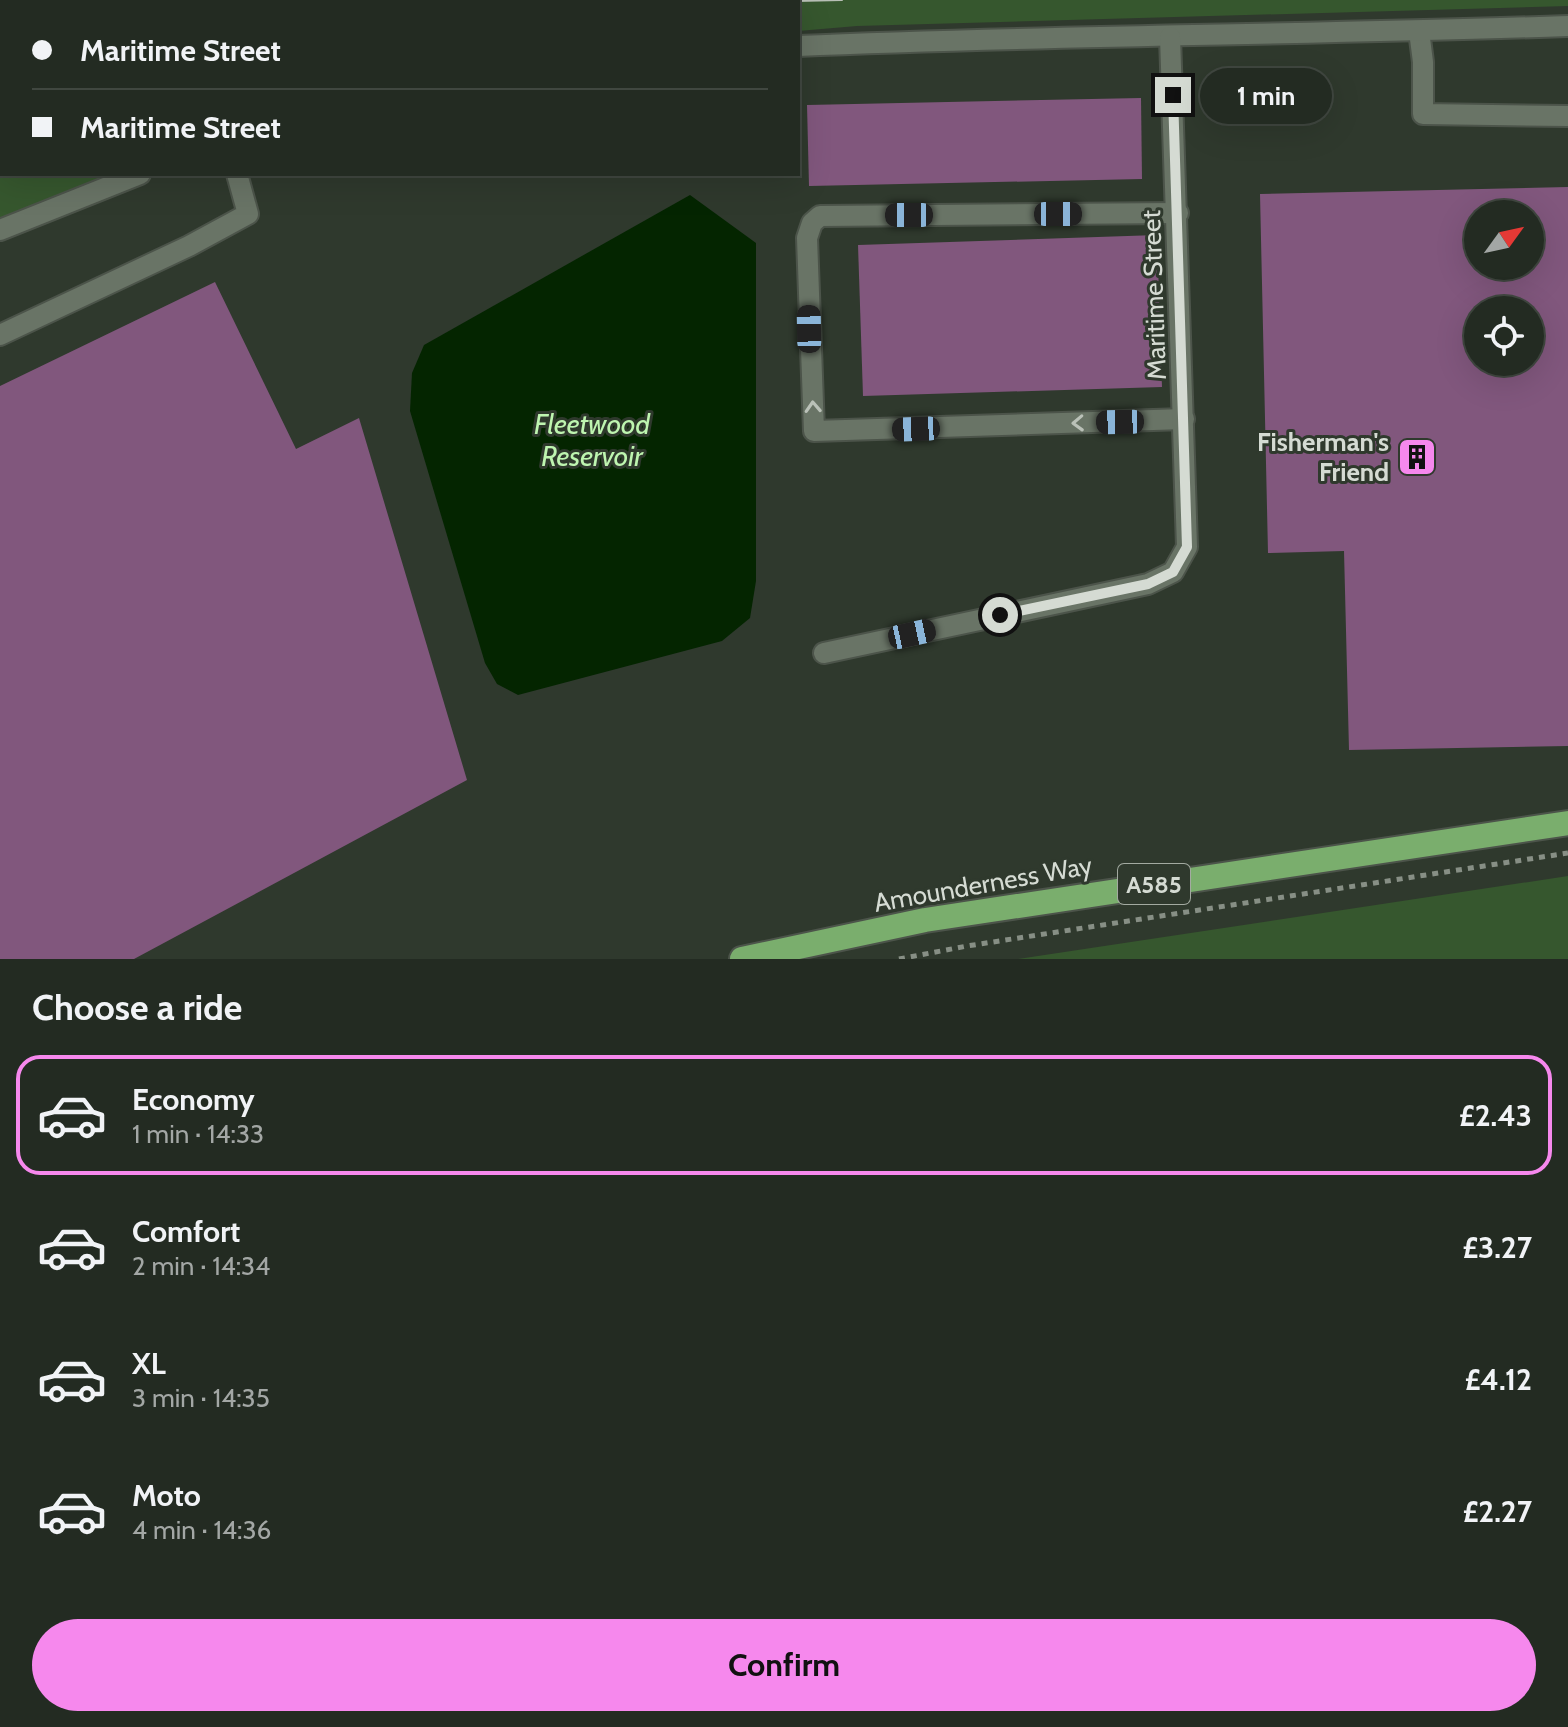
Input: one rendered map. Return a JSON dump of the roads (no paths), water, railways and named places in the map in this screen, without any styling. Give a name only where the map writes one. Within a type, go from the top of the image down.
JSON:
[{"type":"highway","name":"Amounderness Way","points":[[742,959],[925,920],[1568,823]]},
{"type":"street","points":[[800,46],[978,38],[1170,37],[1568,26]]},
{"type":"street","points":[[1419,31],[1423,62],[1423,114],[1568,116]]},
{"type":"street","name":"Maritime Street","points":[[824,653],[1148,584],[1173,572],[1187,547],[1170,37]]},
{"type":"street","points":[[0,230],[135,176]]},
{"type":"street","points":[[0,335],[189,246],[248,214],[238,176]]},
{"type":"street","points":[[1178,213],[820,216],[812,223],[807,238],[814,431],[1184,419]]},
{"type":"water","name":"Fleetwood Reservoir","points":[[690,195],[756,243],[756,581],[750,618],[722,641],[518,695],[497,684],[485,663],[410,411],[412,373],[424,345]]},
{"type":"tram line","points":[[800,1],[842,0]]},
{"type":"place","name":"Fisherman's Friend","points":[[1417,457]]}]
